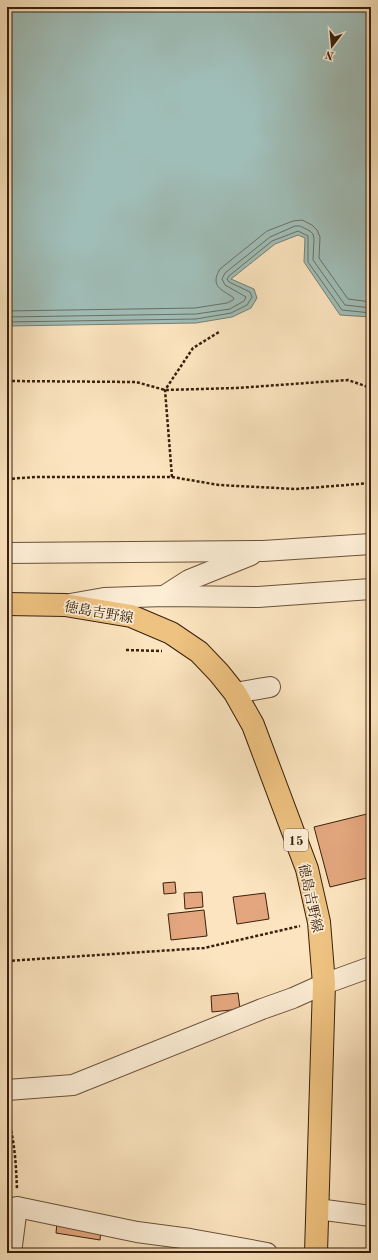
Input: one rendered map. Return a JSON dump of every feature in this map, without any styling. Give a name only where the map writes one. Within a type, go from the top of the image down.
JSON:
[{"type":"main road","name":"徳島吉野線","points":[[7,604],[65,605],[131,616],[171,633],[199,652],[219,673],[235,693],[253,725],[307,869],[319,922],[324,984],[316,1253]]},
{"type":"street","points":[[7,552],[263,551],[371,544]]},
{"type":"street","points":[[164,596],[189,580],[263,551]]},
{"type":"street","points":[[65,605],[104,598],[164,596],[258,597],[371,589]]},
{"type":"street","points":[[235,693],[270,687]]},
{"type":"street","points":[[7,1090],[73,1085],[293,998],[324,984],[371,967]]},
{"type":"street","points":[[11,1253],[17,1207],[137,1232],[190,1239],[267,1253]]},
{"type":"street","points":[[317,1209],[371,1216]]},
{"type":"path","points":[[172,477],[165,390],[193,348],[220,332]]},
{"type":"path","points":[[7,381],[136,382],[165,390],[237,388],[348,380],[371,388]]},
{"type":"path","points":[[7,479],[36,477],[172,477],[219,485],[296,489],[371,483]]},
{"type":"path","points":[[7,961],[204,948],[319,922]]},
{"type":"path","points":[[7,1116],[10,1123],[16,1157],[17,1207]]},
{"type":"water","points":[[7,7],[371,7],[371,317],[340,315],[304,262],[305,238],[298,235],[275,244],[231,279],[254,289],[257,298],[251,308],[232,317],[196,323],[7,326]]},
{"type":"building","points":[[371,813],[371,877],[330,887],[314,827]]},
{"type":"building","points":[[175,882],[176,893],[164,894],[163,883]]},
{"type":"building","points":[[202,892],[203,907],[185,909],[184,893]]},
{"type":"building","points":[[265,893],[269,919],[237,924],[233,897]]},
{"type":"building","points":[[204,910],[207,936],[171,940],[168,914]]},
{"type":"building","points":[[238,993],[240,1009],[212,1012],[211,996]]},
{"type":"building","points":[[57,1222],[101,1229],[100,1240],[56,1233]]}]
